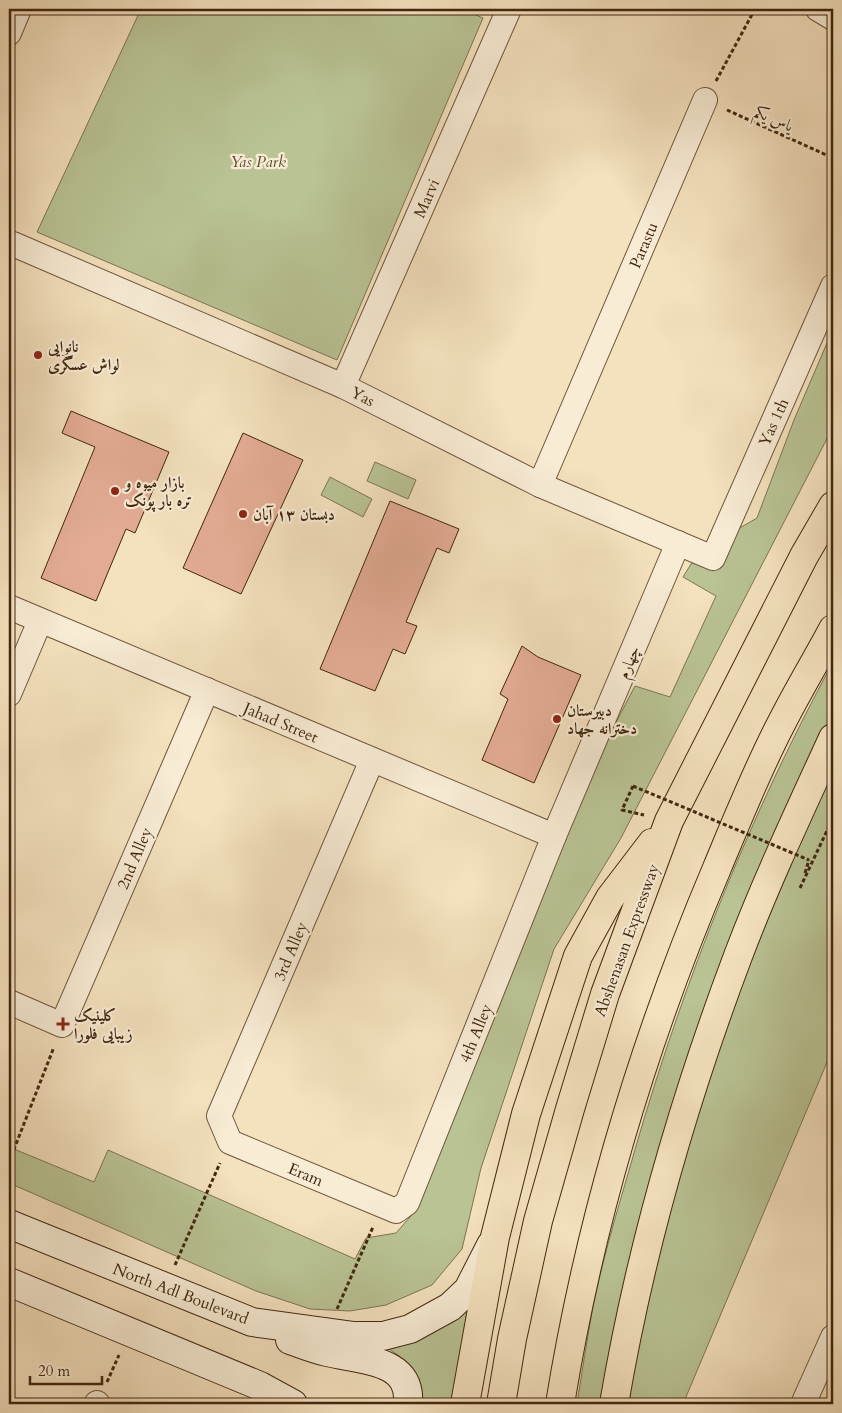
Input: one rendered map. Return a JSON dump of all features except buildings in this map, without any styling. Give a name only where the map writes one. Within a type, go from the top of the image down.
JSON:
[{"type":"highway","name":"Abshenasan Expressway","points":[[501,1404],[512,1339],[538,1221],[605,994],[669,821],[804,556],[833,506]]},
{"type":"highway","points":[[560,1404],[569,1348],[590,1250],[626,1118],[656,1024],[685,944],[742,807],[780,724],[833,629]]},
{"type":"highway","points":[[614,1404],[630,1316],[659,1197],[700,1060],[739,954],[786,841],[833,738]]},
{"type":"highway","points":[[465,1404],[495,1237],[526,1114],[578,956],[610,898],[669,821]]},
{"type":"main road","name":"North Adl Boulevard","points":[[9,1224],[252,1322],[327,1333],[383,1336],[410,1329],[450,1307],[468,1290],[495,1237]]},
{"type":"main road","points":[[9,1282],[306,1404]]},
{"type":"main road","points":[[252,1322],[287,1339],[325,1352],[380,1363],[395,1370],[405,1382],[409,1394],[408,1404]]},
{"type":"main road","points":[[260,1386],[293,1404]]},
{"type":"street","points":[[9,33],[19,9]]},
{"type":"street","points":[[818,9],[833,18]]},
{"type":"street","name":"Marvi","points":[[343,386],[503,11]]},
{"type":"street","name":"Parastu","points":[[540,485],[705,100]]},
{"type":"street","name":"Yas","points":[[9,245],[13,244],[343,386],[540,485],[713,558]]},
{"type":"street","name":"Yas 1th","points":[[713,558],[833,286]]},
{"type":"street","name":"چهارم","points":[[554,836],[678,543]]},
{"type":"street","name":"Jahad Street","points":[[9,608],[554,836]]},
{"type":"street","points":[[9,694],[40,621]]},
{"type":"street","name":"2nd Alley","points":[[62,1025],[206,690]]},
{"type":"street","name":"3rd Alley","points":[[230,1142],[219,1116],[372,760]]},
{"type":"street","name":"4th Alley","points":[[382,1206],[396,1211],[407,1203],[554,836]]},
{"type":"street","points":[[9,1002],[62,1025]]},
{"type":"street","name":"Eram","points":[[230,1142],[382,1206]]},
{"type":"street","points":[[804,1404],[833,1337]]},
{"type":"path","points":[[705,100],[755,9]]},
{"type":"path","name":"یاس یکم","points":[[705,100],[833,158]]},
{"type":"path","points":[[622,810],[633,786],[810,860],[800,888],[833,818]]},
{"type":"path","points":[[9,1162],[62,1025]]},
{"type":"path","points":[[165,1288],[230,1142]]},
{"type":"path","points":[[327,1333],[382,1206]]},
{"type":"path","points":[[97,1403],[130,1332]]},
{"type":"green space","name":"Yas Park","points":[[141,9],[462,9],[483,18],[337,360],[37,232]]},
{"type":"green space","points":[[833,329],[833,427],[621,838],[554,949],[481,1168],[462,1249],[432,1285],[386,1305],[350,1311],[310,1309],[256,1291],[9,1183],[9,1147],[94,1182],[108,1150],[355,1259],[366,1238],[396,1233],[418,1208],[590,772],[635,686],[670,697],[716,596],[683,577],[691,564],[722,554],[736,530],[757,518],[794,420]]},
{"type":"green space","points":[[375,462],[416,480],[408,499],[367,481]]},
{"type":"green space","points":[[330,477],[372,499],[363,517],[321,495]]},
{"type":"green space","points":[[833,662],[833,713],[789,804],[604,1404],[577,1404],[602,1266],[655,1083],[676,1021],[698,959],[747,838],[774,779]]},
{"type":"green space","points":[[833,763],[833,1048],[683,1404],[623,1404],[644,1299],[702,1087],[736,989]]},
{"type":"green space","points":[[480,1289],[460,1404],[421,1404],[421,1385],[414,1370],[386,1347],[425,1335],[453,1321],[464,1312]]},
{"type":"place","name":"نانوایی لواش عسگری","points":[[38,355]]},
{"type":"place","name":"بازار ميوه و تره بار پونک","points":[[115,491]]},
{"type":"place","name":"دبستان ۱۳ آبان","points":[[243,514]]},
{"type":"place","name":"دبیرستان دخترانه جهاد","points":[[557,719]]},
{"type":"place","name":"کلینیک زیبایی فلورا","points":[[63,1024]]}]
